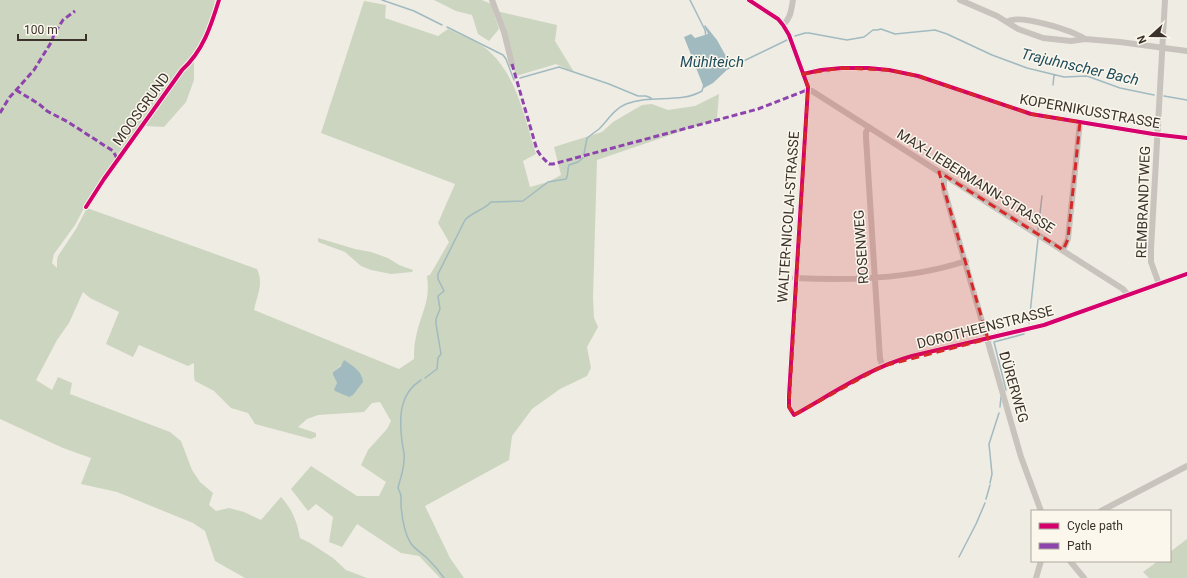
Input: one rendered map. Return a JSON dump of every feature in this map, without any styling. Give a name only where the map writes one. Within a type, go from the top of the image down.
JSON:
[{"type":"street","name":"MOOSGRUND","points":[[86,207],[104,179],[182,70],[196,55],[210,28],[219,0]]},
{"type":"street","points":[[492,0],[504,32],[512,64]]},
{"type":"street","points":[[749,0],[778,19],[783,25],[791,14],[793,0]]},
{"type":"street","points":[[960,0],[986,10],[1018,29],[1043,38],[1071,41],[1085,39],[1187,51]]},
{"type":"street","name":"REMBRANDTWEG","points":[[1159,284],[1152,265],[1151,254],[1165,0]]},
{"type":"street","points":[[1007,22],[1013,20],[1040,23],[1067,30],[1085,39]]},
{"type":"street","name":"WALTER-NICOLAI-STRASSE","points":[[783,25],[789,35],[807,84],[789,396],[790,407],[794,415]]},
{"type":"street","name":"KOPERNIKUSSTRASSE","points":[[804,74],[821,70],[842,68],[889,70],[918,76],[1031,114],[1157,135],[1187,138]]},
{"type":"street","name":"MAX-LIEBERMANN-STRASSE","points":[[807,90],[812,91],[1063,250],[1123,289],[1128,295]]},
{"type":"street","points":[[1063,250],[1068,240],[1080,122]]},
{"type":"street","name":"ROSENWEG","points":[[869,127],[866,132],[866,138],[874,277],[880,359],[883,366]]},
{"type":"street","name":"DÜRERWEG","points":[[946,176],[944,180],[944,189],[966,261],[1024,467],[1041,510]]},
{"type":"street","points":[[795,278],[835,279],[908,274],[966,261]]},
{"type":"street","name":"DOROTHEENSTRASSE","points":[[794,415],[865,374],[883,366],[912,356],[1044,325],[1187,274]]},
{"type":"street","points":[[1103,510],[1187,466]]},
{"type":"street","points":[[1036,578],[1041,562]]},
{"type":"street","points":[[1071,562],[1084,578]]},
{"type":"highlighted area","points":[[842,68],[889,70],[918,76],[1031,114],[1080,122],[1068,239],[1063,250],[939,172],[988,339],[883,366],[794,415],[789,407],[808,87],[803,74]]},
{"type":"green space","points":[[0,0],[215,0],[208,28],[194,54],[194,80],[186,102],[164,127],[145,126],[90,197],[75,225],[54,254],[52,263],[57,268],[58,256],[76,229],[87,208],[257,269],[260,285],[254,310],[399,369],[414,359],[415,340],[428,294],[427,276],[430,275],[449,242],[438,223],[455,184],[321,133],[364,1],[386,5],[385,18],[438,36],[448,29],[476,42],[487,49],[500,63],[508,75],[520,100],[536,154],[523,161],[530,187],[548,182],[561,175],[554,147],[602,132],[613,122],[642,105],[652,104],[668,110],[695,106],[719,94],[717,119],[597,160],[593,298],[594,318],[598,327],[587,347],[591,368],[587,376],[560,389],[532,409],[512,436],[509,460],[425,506],[450,558],[464,578],[440,578],[419,556],[401,553],[357,524],[342,547],[329,542],[333,517],[316,504],[308,511],[291,489],[311,466],[357,496],[379,496],[386,482],[361,465],[368,450],[387,429],[391,421],[380,402],[372,403],[364,412],[318,415],[307,419],[298,427],[316,433],[316,437],[311,439],[255,424],[248,413],[231,408],[214,391],[195,381],[194,363],[188,366],[139,345],[133,357],[106,344],[119,312],[90,298],[83,292],[69,323],[57,340],[36,380],[52,390],[58,377],[72,383],[70,394],[170,432],[181,441],[192,470],[200,482],[213,493],[209,505],[216,511],[229,508],[244,512],[261,520],[281,497],[294,516],[300,538],[333,558],[346,570],[367,578],[245,578],[215,561],[205,531],[193,523],[117,492],[81,484],[91,458],[63,448],[0,419]],"holes":[[[341,365],[349,397],[334,389],[337,383],[333,372]]]},
{"type":"green space","points":[[434,0],[482,0],[491,4],[499,29],[489,41],[478,34],[472,15],[456,11]]},
{"type":"green space","points":[[496,11],[557,25],[555,41],[574,72],[556,64],[516,76]]},
{"type":"green space","points":[[318,238],[371,252],[413,270],[412,272],[391,274],[371,270],[361,266],[345,252],[318,242]]},
{"type":"green space","points":[[1187,539],[1187,578],[1149,578],[1143,572],[1157,562],[1171,562],[1171,551]]},
{"type":"water","name":"Mühlteich","points":[[705,25],[717,40],[732,67],[713,83],[704,88],[684,37],[691,34],[695,38],[708,34],[704,26]]},
{"type":"water","points":[[344,360],[359,372],[363,382],[353,395],[349,397],[335,391],[334,389],[337,383],[333,372],[341,366]]},
{"type":"waterway","points":[[382,0],[414,11],[442,25]]},
{"type":"waterway","points":[[690,0],[705,30],[706,37]]},
{"type":"waterway","points":[[447,27],[503,55],[514,80]]},
{"type":"waterway","name":"Trajuhnscher Bach","points":[[795,36],[809,33],[847,40],[864,37],[873,30],[881,29],[895,34],[935,30],[992,55],[1027,68],[1064,77],[1087,76],[1120,88],[1154,95]]},
{"type":"waterway","name":"Trajuhnscher Bach","points":[[727,69],[787,40]]},
{"type":"waterway","points":[[520,78],[559,67],[609,84],[638,96],[646,96],[651,98]]},
{"type":"waterway","points":[[1053,85],[1054,75]]},
{"type":"waterway","points":[[584,154],[587,138],[599,129],[622,106],[636,101],[693,95],[702,91],[704,84]]},
{"type":"waterway","name":"Trajuhnscher Bach","points":[[1164,96],[1187,100]]},
{"type":"waterway","points":[[425,378],[437,369],[438,358],[441,354],[436,319],[440,309],[438,296],[444,291],[438,279],[438,274],[465,220],[491,202],[523,201],[548,182],[566,179],[569,165],[578,162],[583,158]]},
{"type":"waterway","points":[[1038,230],[1042,196]]},
{"type":"waterway","points":[[1029,323],[1038,239]]},
{"type":"waterway","points":[[1006,390],[994,342],[1024,334]]},
{"type":"waterway","points":[[421,380],[408,392],[402,407],[401,424],[404,464],[398,488],[401,497],[401,506],[406,534],[410,542],[430,561],[444,578]]},
{"type":"waterway","points":[[1000,407],[1001,397]]},
{"type":"waterway","points":[[990,483],[992,474],[989,444],[999,413]]},
{"type":"waterway","points":[[986,499],[990,485]]},
{"type":"waterway","points":[[959,557],[985,503]]},
{"type":"marked path","points":[[0,113],[9,98],[34,70],[63,20],[75,11]]},
{"type":"marked path","points":[[512,64],[537,150],[549,164],[758,109],[807,90]]},
{"type":"marked path","points":[[16,90],[39,104],[47,111],[68,122],[113,151],[118,160]]},
{"type":"cycle path","points":[[86,207],[104,179],[182,70],[196,55],[209,29],[219,0]]},
{"type":"cycle path","points":[[749,0],[778,19],[783,25],[789,35],[808,87],[789,396],[789,407],[794,415],[866,374],[896,361],[1044,325],[1187,274]]},
{"type":"cycle path","points":[[803,74],[821,70],[842,68],[889,70],[918,76],[1031,114],[1153,134],[1187,138]]}]
